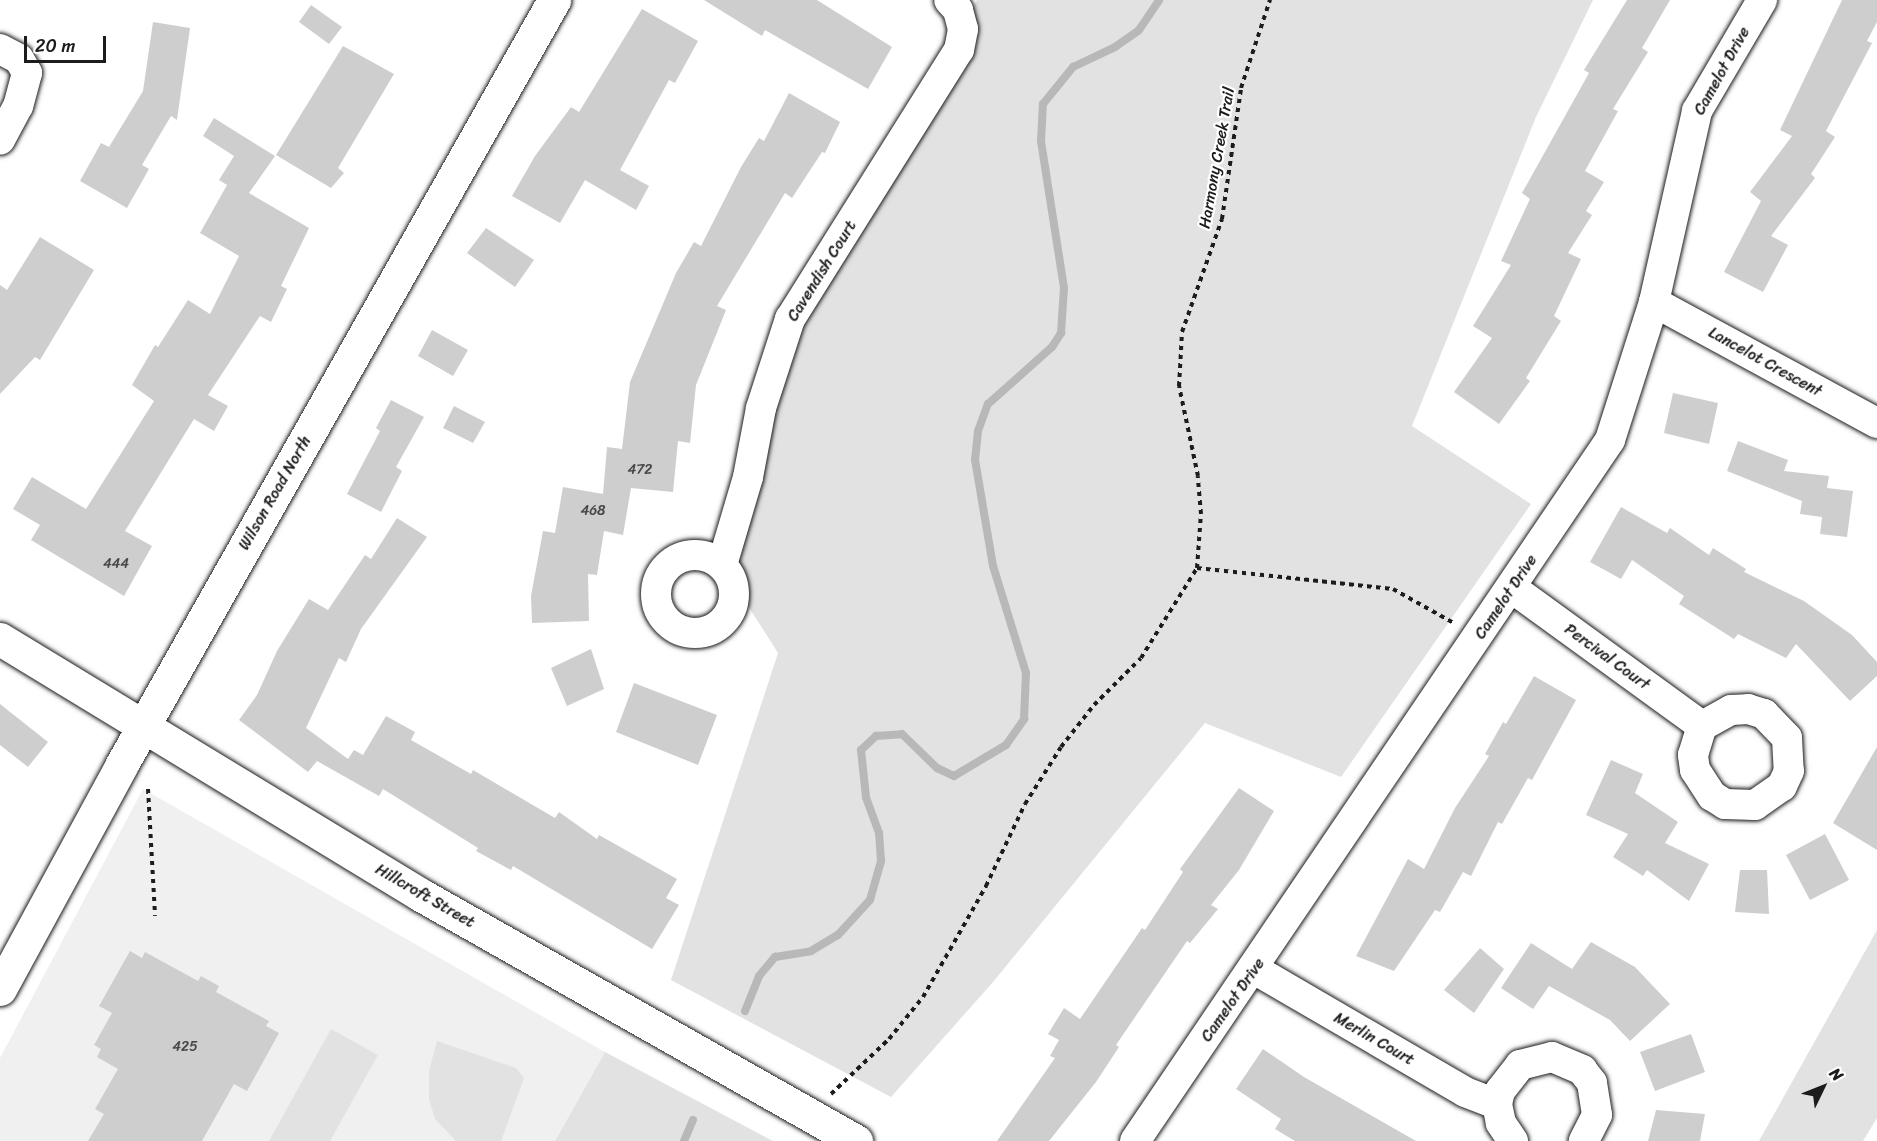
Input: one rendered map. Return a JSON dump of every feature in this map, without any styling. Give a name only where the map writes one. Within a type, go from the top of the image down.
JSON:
[{"type":"main road","name":"Wilson Road North","points":[[0,990],[142,728],[554,0]]},
{"type":"main road","name":"Hillcroft Street","points":[[0,639],[142,728],[421,895],[856,1141]]},
{"type":"street","name":"Cavendish Court","points":[[722,565],[748,477],[760,408],[790,319],[959,50],[963,28],[958,10],[949,0]]},
{"type":"street","name":"Camelot Drive","points":[[1135,1141],[1478,639],[1610,440],[1654,302],[1697,111],[1762,0]]},
{"type":"street","points":[[0,49],[19,59],[27,73],[18,106],[0,140]]},
{"type":"street","name":"Lancelot Crescent","points":[[1654,302],[1877,423]]},
{"type":"street","name":"Percival Court","points":[[1512,588],[1702,726]]},
{"type":"street","name":"Merlin Court","points":[[1254,969],[1465,1092],[1497,1104]]},
{"type":"street","points":[[1513,1141],[1501,1123],[1497,1104],[1508,1077],[1520,1065],[1535,1058],[1568,1061],[1582,1070],[1598,1099],[1597,1115],[1584,1141]]},
{"type":"path","name":"Harmony Creek Trail","points":[[1197,568],[1201,514],[1198,476],[1179,386],[1182,332],[1222,219],[1240,88],[1269,0]]},
{"type":"path","points":[[836,1089],[889,1039],[923,997],[986,886],[1031,794],[1094,705],[1141,658],[1197,568],[1393,589],[1478,639]]},
{"type":"path","points":[[148,789],[155,916]]},
{"type":"shaded area","points":[[977,0],[1593,0],[1536,117],[1412,426],[1531,504],[1341,777],[1205,723],[993,982],[891,1097],[671,980],[778,653],[722,565],[790,319]]},
{"type":"shaded area","points":[[143,789],[605,1052],[555,1141],[0,1141],[0,1058]]},
{"type":"shaded area","points":[[1877,930],[1877,1118],[1863,1141],[1759,1141]]},
{"type":"shaded area","points":[[331,1029],[378,1055],[330,1141],[269,1141]]},
{"type":"shaded area","points":[[437,1041],[516,1068],[524,1078],[501,1141],[456,1141],[435,1119],[429,1099],[429,1071]]},
{"type":"shaded area","points":[[605,1052],[773,1141],[555,1141]]},
{"type":"building","points":[[704,0],[817,0],[892,47],[868,89],[765,30],[762,36]]},
{"type":"building","points":[[1627,0],[1670,0],[1642,48],[1648,52],[1613,109],[1618,111],[1585,171],[1604,182],[1586,211],[1592,215],[1568,253],[1581,259],[1554,316],[1561,321],[1526,378],[1530,381],[1499,424],[1454,392],[1492,338],[1473,326],[1511,265],[1501,261],[1530,199],[1522,193],[1589,73],[1584,70]]},
{"type":"building","points":[[1842,0],[1877,0],[1877,22],[1867,41],[1872,43],[1826,131],[1835,137],[1811,174],[1815,178],[1771,236],[1788,245],[1763,292],[1724,272],[1761,201],[1750,192],[1792,136],[1780,130]]},
{"type":"building","points":[[311,5],[342,27],[329,44],[299,22]]},
{"type":"building","points":[[642,9],[698,41],[675,83],[669,80],[620,170],[649,186],[636,210],[585,180],[560,223],[512,196],[535,156],[571,107],[579,112]]},
{"type":"building","points":[[153,22],[190,28],[177,120],[171,116],[142,165],[149,169],[127,208],[80,181],[101,143],[109,147],[143,91]]},
{"type":"building","points":[[343,46],[394,74],[338,168],[344,173],[331,188],[276,155]]},
{"type":"building","points":[[789,93],[840,122],[825,153],[822,152],[792,198],[785,193],[717,306],[726,310],[696,385],[690,443],[678,441],[673,492],[631,488],[623,535],[604,531],[597,575],[588,574],[589,621],[532,623],[531,596],[543,531],[555,533],[563,487],[603,494],[607,447],[622,449],[630,382],[676,273],[694,242],[701,246],[741,167],[759,138],[764,141]]},
{"type":"building","points":[[214,118],[275,156],[249,193],[309,228],[281,286],[287,289],[271,322],[260,316],[208,395],[228,406],[214,431],[194,419],[125,531],[152,546],[124,596],[31,540],[40,525],[13,509],[32,477],[86,509],[154,401],[132,385],[155,345],[158,347],[188,300],[210,314],[239,256],[200,233],[227,185],[219,180],[234,156],[203,136]]},
{"type":"building","points":[[486,228],[534,260],[515,287],[467,253]]},
{"type":"building","points":[[40,237],[94,270],[40,360],[35,357],[0,394],[0,285],[7,290]]},
{"type":"building","points":[[432,330],[468,350],[453,376],[418,356]]},
{"type":"building","points":[[1673,393],[1718,403],[1709,444],[1664,433]]},
{"type":"building","points":[[391,400],[424,417],[396,467],[402,471],[381,512],[347,494],[380,431],[376,428]]},
{"type":"building","points":[[454,406],[485,422],[473,443],[443,428]]},
{"type":"building","points":[[1738,441],[1788,460],[1784,471],[1829,476],[1827,488],[1853,491],[1847,537],[1820,534],[1822,517],[1800,514],[1802,501],[1727,471]]},
{"type":"building","points":[[1621,507],[1667,533],[1670,528],[1709,555],[1713,548],[1746,569],[1744,572],[1804,601],[1852,635],[1877,662],[1877,676],[1850,701],[1796,644],[1786,658],[1738,634],[1734,639],[1679,604],[1684,596],[1632,560],[1621,579],[1590,562]]},
{"type":"building","points":[[397,518],[427,537],[361,629],[346,662],[339,658],[306,728],[348,759],[354,750],[363,755],[386,716],[415,732],[411,740],[471,774],[473,770],[555,818],[559,812],[597,839],[599,835],[677,879],[666,898],[679,905],[652,949],[513,866],[511,870],[476,851],[478,848],[383,789],[379,796],[317,761],[308,772],[239,720],[257,695],[277,651],[309,599],[328,610],[365,555],[371,559]]},
{"type":"building","points":[[591,649],[604,689],[567,706],[551,668]]},
{"type":"building","points":[[1534,676],[1576,700],[1532,780],[1528,778],[1502,824],[1498,822],[1471,876],[1463,872],[1440,912],[1435,910],[1394,971],[1356,956],[1408,859],[1424,869],[1455,808],[1489,756],[1485,754],[1503,722],[1506,724]]},
{"type":"building","points":[[634,683],[717,715],[698,765],[616,732]]},
{"type":"building","points":[[0,704],[48,742],[28,767],[0,745]]},
{"type":"building","points":[[1877,747],[1877,850],[1833,823]]},
{"type":"building","points":[[1611,760],[1643,774],[1635,793],[1678,822],[1665,843],[1709,864],[1689,901],[1647,870],[1643,876],[1613,857],[1628,834],[1586,815]]},
{"type":"building","points":[[1239,788],[1274,811],[1239,870],[1211,905],[1218,909],[1190,943],[1187,941],[1116,1045],[1119,1047],[1096,1082],[1049,1141],[997,1141],[1055,1058],[1050,1056],[1059,1040],[1048,1034],[1064,1008],[1080,1019],[1142,928],[1145,930],[1183,872],[1180,869]]},
{"type":"building","points":[[1825,834],[1849,880],[1810,900],[1786,855]]},
{"type":"building","points":[[1740,870],[1767,870],[1769,914],[1735,912]]},
{"type":"building","points":[[1591,942],[1635,967],[1670,1004],[1630,1041],[1610,1020],[1549,986],[1533,1009],[1501,988],[1531,943],[1572,969]]},
{"type":"building","points":[[1480,948],[1504,969],[1474,1013],[1444,990]]},
{"type":"building","points":[[130,951],[142,958],[145,952],[198,981],[201,976],[219,986],[216,992],[269,1021],[266,1026],[279,1033],[247,1091],[234,1084],[202,1141],[88,1141],[104,1114],[95,1109],[118,1069],[97,1057],[101,1049],[94,1045],[112,1013],[99,1006]]},
{"type":"building","points":[[1691,1034],[1705,1072],[1655,1091],[1640,1052]]},
{"type":"building","points":[[1263,1049],[1304,1077],[1416,1141],[1295,1141],[1275,1129],[1281,1119],[1236,1089]]},
{"type":"building","points":[[1656,1110],[1705,1114],[1700,1141],[1648,1141]]},
{"type":"waterway","points":[[745,1011],[759,976],[775,957],[811,951],[838,935],[870,900],[881,861],[879,833],[866,797],[861,750],[876,736],[902,734],[937,768],[954,776],[1006,745],[1024,719],[1026,673],[993,566],[975,460],[978,431],[988,404],[1052,347],[1061,333],[1064,288],[1041,141],[1043,104],[1073,67],[1115,47],[1139,30],[1159,0]]},
{"type":"waterway","points":[[684,1141],[693,1120]]}]
